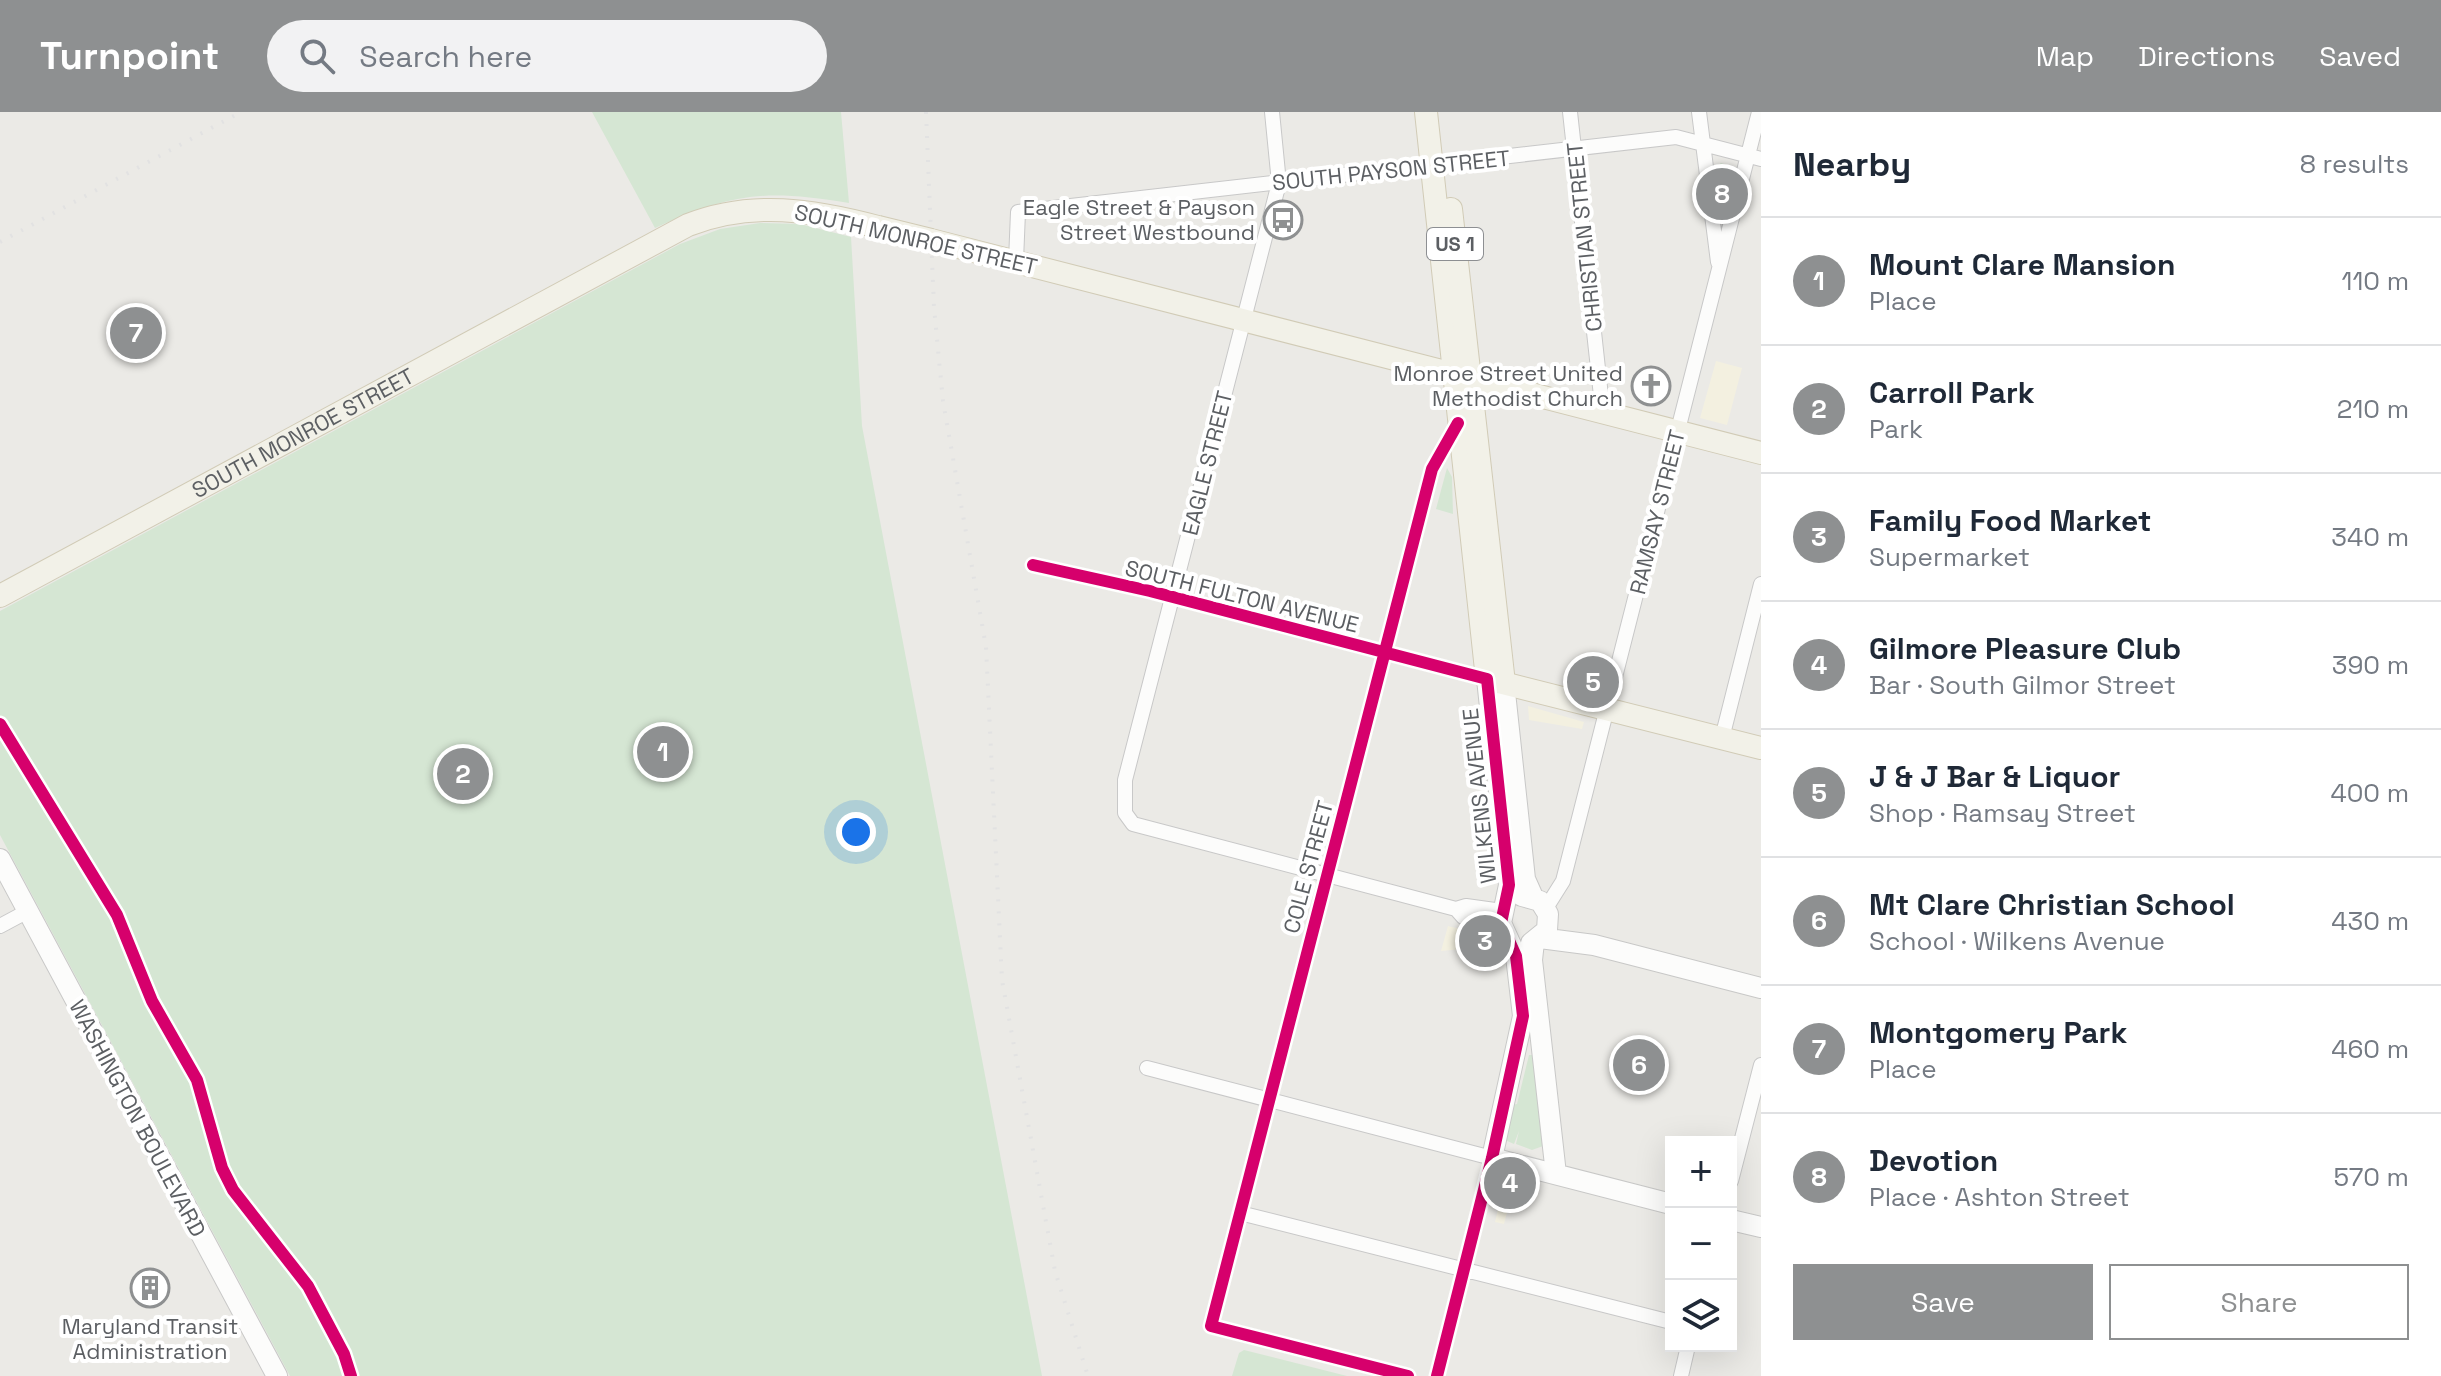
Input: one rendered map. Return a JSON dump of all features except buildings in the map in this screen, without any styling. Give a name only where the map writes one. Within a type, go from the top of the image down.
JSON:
[{"type":"main road","name":"WILKENS AVENUE","points":[[1426,112],[1439,164],[1496,681]]},
{"type":"main road","name":"WILKENS AVENUE","points":[[1439,164],[1441,112]]},
{"type":"main road","name":"SOUTH MONROE STREET","points":[[0,596],[688,225],[756,208],[808,211],[846,219],[1761,453]]},
{"type":"main road","name":"WILKENS AVENUE","points":[[1461,374],[1458,423],[1496,681]]},
{"type":"main road","name":"SOUTH FULTON AVENUE","points":[[1496,681],[1761,748]]},
{"type":"street","name":"EAGLE STREET","points":[[1272,112],[1279,183],[1125,780],[1125,813],[1133,824],[1327,875]]},
{"type":"street","name":"CHRISTIAN STREET","points":[[1570,112],[1601,396],[1596,410]]},
{"type":"street","points":[[1699,112],[1719,270]]},
{"type":"street","name":"RAMSAY STREET","points":[[1543,908],[1563,881],[1719,270],[1755,158],[1759,112]]},
{"type":"street","name":"SOUTH PAYSON STREET","points":[[1011,260],[1018,212],[1676,137],[1755,158]]},
{"type":"street","name":"COLE STREET","points":[[1408,1376],[1211,1326],[1432,469],[1458,423]]},
{"type":"street","name":"SOUTH FULTON AVENUE","points":[[1033,565],[1172,597],[1496,681]]},
{"type":"street","points":[[1722,738],[1761,584]]},
{"type":"street","name":"WILKENS AVENUE","points":[[1496,681],[1525,879],[1543,908]]},
{"type":"street","name":"WILKENS AVENUE","points":[[1492,1158],[1523,1016],[1516,956],[1504,922],[1509,885],[1496,681]]},
{"type":"street","name":"WASHINGTON BOULEVARD","points":[[0,859],[277,1376]]},
{"type":"street","points":[[1327,875],[1456,909],[1466,906],[1504,922],[1522,944],[1537,940],[1594,945],[1761,988]]},
{"type":"street","points":[[1504,922],[1519,896],[1543,908],[1594,945]]},
{"type":"street","points":[[1543,908],[1532,960],[1556,1174]]},
{"type":"street","points":[[0,926],[28,911]]},
{"type":"street","points":[[1737,1158],[1761,1065]]},
{"type":"street","points":[[1147,1068],[1665,1202]]},
{"type":"street","points":[[1437,1376],[1492,1158]]},
{"type":"street","points":[[1240,1213],[1665,1320]]},
{"type":"street","points":[[1737,1221],[1761,1227]]},
{"type":"street","points":[[1681,1376],[1687,1352]]},
{"type":"shaded area","points":[[1716,361],[1742,368],[1727,425],[1700,418]]},
{"type":"shaded area","points":[[1528,706],[1584,722],[1582,729],[1529,720]]},
{"type":"shaded area","points":[[1448,926],[1494,937],[1495,946],[1441,951]]},
{"type":"shaded area","points":[[1505,1180],[1515,1182],[1504,1224],[1495,1222]]},
{"type":"green space","points":[[592,112],[841,112],[849,203],[794,196],[749,197],[706,207],[655,228]]},
{"type":"green space","points":[[1721,163],[1731,167],[1733,172],[1722,205],[1715,169]]},
{"type":"green space","points":[[760,223],[800,224],[851,237],[862,426],[1042,1376],[290,1376],[0,835],[0,611],[680,244],[720,229]]},
{"type":"green space","points":[[1447,468],[1452,477],[1453,514],[1436,509]]},
{"type":"green space","points":[[1529,1055],[1539,1055],[1543,1146],[1532,1150],[1516,1144],[1519,1131],[1514,1144],[1505,1140],[1512,1105],[1517,1104]]},
{"type":"green space","points":[[1244,1350],[1347,1376],[1232,1376],[1239,1353]]},
{"type":"railway","points":[[0,242],[241,112]]},
{"type":"railway","points":[[926,112],[934,308],[943,401],[986,647],[1002,980],[1055,1271],[1088,1376]]},
{"type":"cycle path","points":[[1408,1376],[1211,1326],[1432,469],[1458,423]]},
{"type":"cycle path","points":[[1033,565],[1150,591],[1487,679],[1509,885],[1501,923],[1516,956],[1523,1016],[1492,1158],[1437,1376]]},
{"type":"cycle path","points":[[0,724],[117,915],[152,1001],[197,1080],[222,1168],[233,1190],[308,1286],[344,1354],[351,1376]]},
{"type":"place","name":"Devotion","points":[[1722,194]]},
{"type":"place","name":"Eagle Street & Payson Street Westbound","points":[[1283,220]]},
{"type":"place","name":"Montgomery Park","points":[[136,333]]},
{"type":"place","name":"Monroe Street United Methodist Church","points":[[1651,386]]},
{"type":"place","name":"J & J Bar & Liquor","points":[[1593,682]]},
{"type":"place","name":"Mount Clare Mansion","points":[[663,752]]},
{"type":"place","name":"Carroll Park","points":[[463,774]]},
{"type":"place","name":"Family Food Market","points":[[1485,941]]},
{"type":"place","name":"Mt Clare Christian School","points":[[1639,1065]]},
{"type":"place","name":"Gilmore Pleasure Club","points":[[1510,1183]]},
{"type":"place","name":"Maryland Transit Administration","points":[[150,1288]]}]
